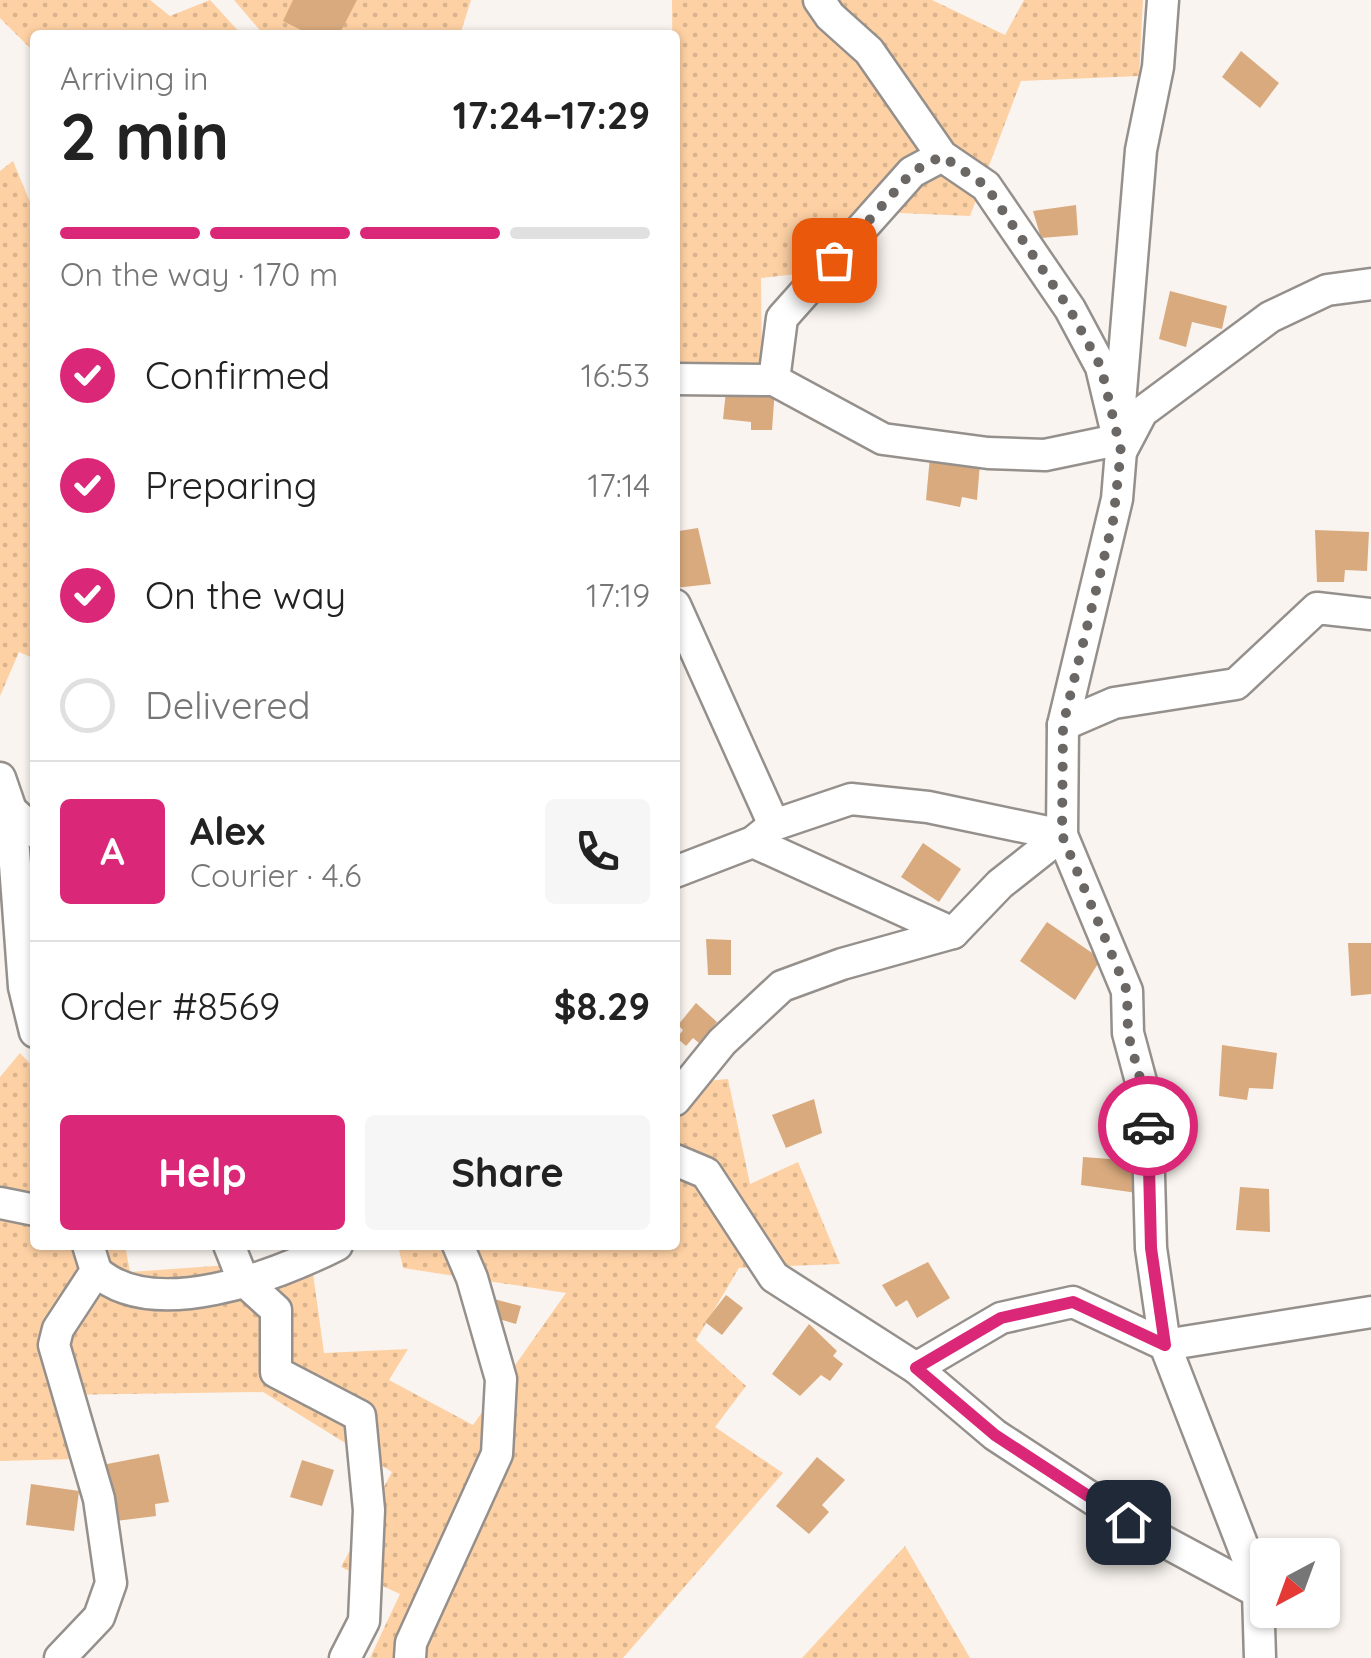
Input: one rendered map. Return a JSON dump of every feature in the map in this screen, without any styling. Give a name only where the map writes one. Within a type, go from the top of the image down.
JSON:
[{"type":"street","points":[[818,0],[869,51],[942,156],[986,186],[1070,310],[1101,367],[1119,445]]},
{"type":"street","points":[[1163,0],[1158,67],[1141,150],[1108,542],[1063,725],[1062,835],[1127,991],[1128,1034],[1147,1104],[1151,1248],[1165,1345],[1250,1571]]},
{"type":"street","points":[[774,380],[782,318],[912,172],[942,156]]},
{"type":"street","points":[[680,379],[774,380],[883,440],[988,453],[1045,455],[1119,445],[1142,412],[1255,328],[1327,290],[1371,284]]},
{"type":"street","points":[[1063,725],[1114,703],[1236,684],[1317,608],[1371,614]]},
{"type":"street","points":[[680,618],[763,833],[953,933]]},
{"type":"street","points":[[0,778],[30,853]]},
{"type":"street","points":[[680,870],[852,799],[928,807],[1062,835]]},
{"type":"street","points":[[11,810],[30,827]]},
{"type":"street","points":[[11,810],[12,986],[30,1022]]},
{"type":"street","points":[[680,1094],[722,1042],[782,986],[842,964],[953,933],[1000,884],[1062,835]]},
{"type":"street","points":[[680,1162],[706,1173],[774,1277],[916,1368],[995,1435],[1067,1483],[1128,1522],[1250,1588]]},
{"type":"street","points":[[0,1203],[30,1209]]},
{"type":"street","points":[[231,1250],[243,1280],[276,1310],[276,1372],[360,1416],[370,1510],[364,1620],[345,1658]]},
{"type":"street","points":[[60,1658],[99,1617],[111,1583],[99,1500],[54,1345],[92,1258],[114,1287],[148,1297],[271,1274],[326,1250]]},
{"type":"street","points":[[410,1658],[410,1643],[497,1454],[500,1378],[472,1278],[460,1250]]},
{"type":"street","points":[[916,1368],[1001,1318],[1073,1302],[1165,1345],[1371,1312]]},
{"type":"street","points":[[1259,1628],[1260,1658]]},
{"type":"shaded area","points":[[0,0],[150,0],[170,16],[210,0],[237,30],[30,30],[30,48],[0,18]]},
{"type":"shaded area","points":[[234,0],[471,0],[462,30],[260,30]]},
{"type":"shaded area","points":[[672,0],[932,0],[1005,35],[1024,0],[1143,0],[1139,76],[1021,81],[970,216],[853,211],[841,269],[761,278],[762,365],[680,369],[680,30],[672,30]]},
{"type":"shaded area","points":[[13,161],[30,202],[30,657],[19,652],[0,696],[0,171]]},
{"type":"shaded area","points":[[20,1053],[30,1064],[30,1250],[126,1250],[130,1272],[311,1259],[324,1353],[408,1349],[389,1380],[473,1425],[566,1293],[403,1268],[399,1250],[680,1250],[680,1084],[728,1079],[750,1184],[798,1162],[840,1264],[739,1268],[696,1340],[746,1386],[715,1427],[783,1473],[623,1658],[370,1658],[400,1594],[341,1567],[392,1472],[263,1392],[60,1395],[78,1459],[0,1461],[0,1077]]},
{"type":"shaded area","points":[[905,1546],[970,1658],[802,1658]]},
{"type":"building","points":[[293,0],[357,0],[342,30],[301,30],[283,21]]},
{"type":"building","points":[[1241,51],[1279,83],[1260,108],[1222,77]]},
{"type":"building","points":[[1076,205],[1078,235],[1041,238],[1033,211]]},
{"type":"building","points":[[1170,291],[1227,306],[1222,329],[1192,322],[1186,347],[1159,339]]},
{"type":"building","points":[[727,382],[775,388],[772,430],[751,430],[751,422],[723,419]]},
{"type":"building","points":[[930,456],[980,463],[977,500],[962,497],[960,507],[926,500]]},
{"type":"building","points":[[698,528],[711,584],[680,587],[680,531]]},
{"type":"building","points":[[1315,530],[1369,532],[1367,571],[1345,570],[1344,582],[1317,582]]},
{"type":"building","points":[[923,843],[961,869],[939,902],[901,877]]},
{"type":"building","points":[[1047,922],[1101,959],[1075,1000],[1020,961]]},
{"type":"building","points":[[706,939],[731,940],[731,975],[708,975]]},
{"type":"building","points":[[1348,943],[1371,943],[1371,994],[1351,996]]},
{"type":"building","points":[[696,1003],[717,1022],[699,1043],[693,1038],[686,1046],[680,1041],[680,1023]]},
{"type":"building","points":[[1222,1045],[1277,1053],[1273,1089],[1249,1088],[1247,1100],[1219,1096]]},
{"type":"building","points":[[814,1099],[822,1133],[786,1148],[772,1115]]},
{"type":"building","points":[[1083,1157],[1137,1161],[1137,1193],[1081,1185]]},
{"type":"building","points":[[1240,1187],[1269,1189],[1270,1232],[1236,1230]]},
{"type":"building","points":[[928,1262],[950,1298],[917,1318],[907,1300],[896,1307],[882,1285]]},
{"type":"building","points":[[726,1295],[743,1308],[722,1335],[705,1322]]},
{"type":"building","points":[[494,1299],[521,1306],[516,1324],[489,1316]]},
{"type":"building","points":[[809,1324],[837,1351],[833,1356],[843,1364],[830,1381],[821,1375],[800,1396],[772,1374]]},
{"type":"building","points":[[159,1454],[169,1502],[155,1504],[156,1516],[116,1521],[102,1465]]},
{"type":"building","points":[[817,1457],[845,1480],[822,1505],[829,1512],[809,1534],[776,1506]]},
{"type":"building","points":[[302,1460],[334,1470],[322,1506],[290,1497]]},
{"type":"building","points":[[31,1484],[79,1491],[74,1531],[26,1525]]},
{"type":"way so far","points":[[834,260],[912,172],[942,156],[986,186],[1070,310],[1101,367],[1121,451],[1118,499],[1063,725],[1062,835],[1127,991],[1128,1034],[1147,1104],[1148,1126]]},
{"type":"route","points":[[1128,1522],[995,1435],[916,1368],[1001,1318],[1073,1302],[1165,1345],[1151,1248],[1148,1126]]}]
